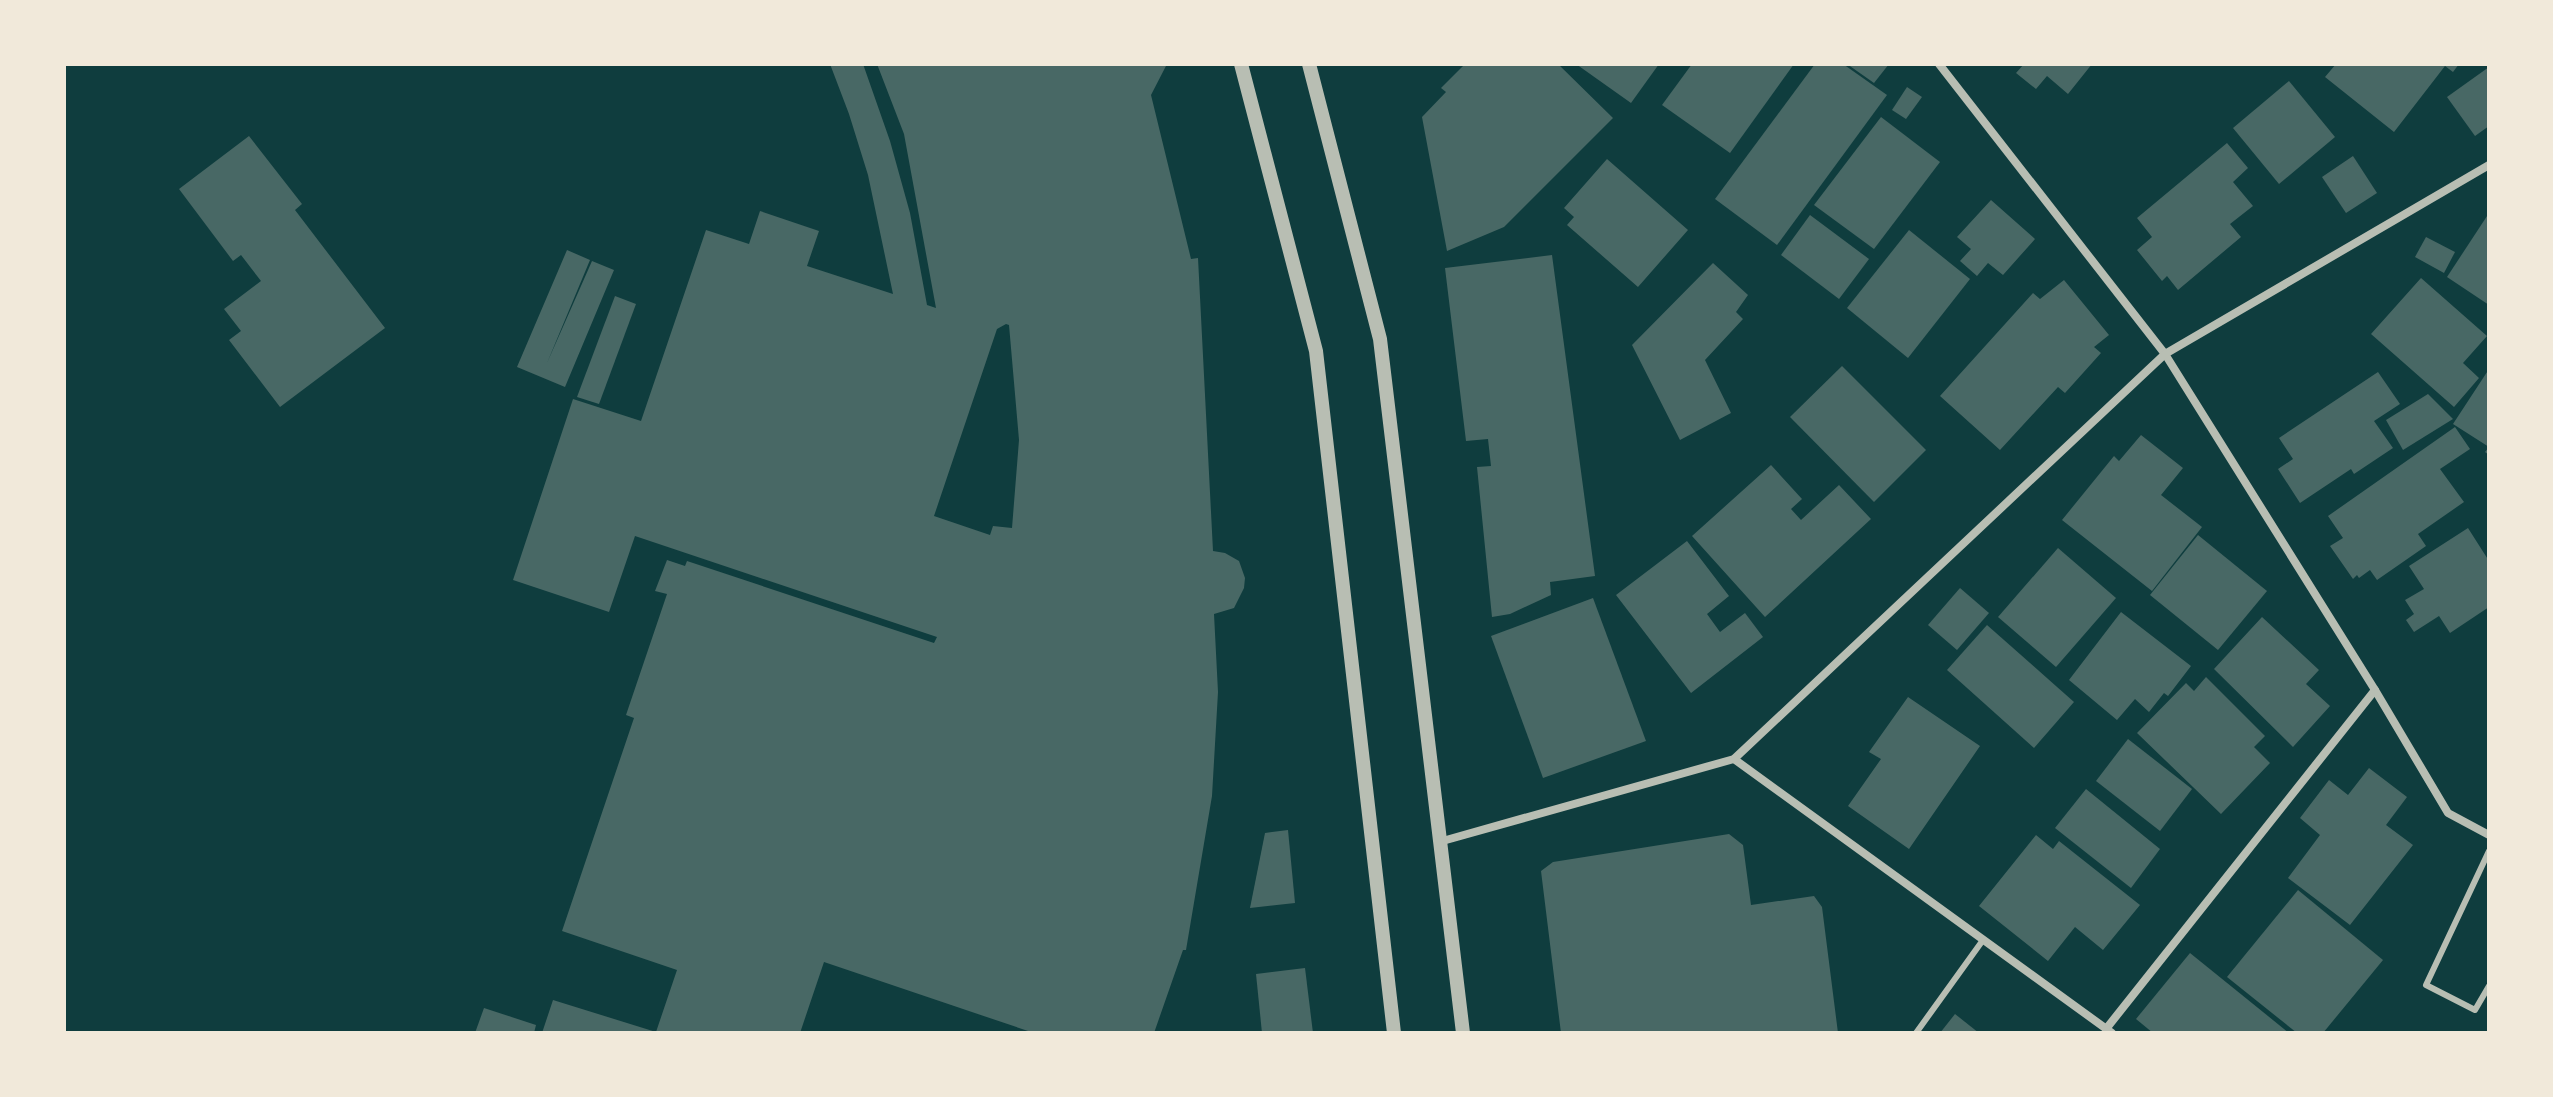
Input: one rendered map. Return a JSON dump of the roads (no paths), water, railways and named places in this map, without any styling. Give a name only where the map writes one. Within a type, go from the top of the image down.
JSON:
[{"type":"street","points":[[1241,64],[1316,351],[1394,1033]]},
{"type":"street","points":[[1309,64],[1380,339],[1463,1033]]},
{"type":"street","points":[[1939,64],[2165,354],[2375,690],[2448,813],[2489,835]]},
{"type":"street","points":[[1438,842],[1734,759],[2165,354],[2489,165]]},
{"type":"street","points":[[1734,759],[2109,1031],[2375,690]]},
{"type":"lane","points":[[2489,851],[2426,985],[2475,1010],[2489,986]]},
{"type":"lane","points":[[1916,1033],[1983,940]]}]
